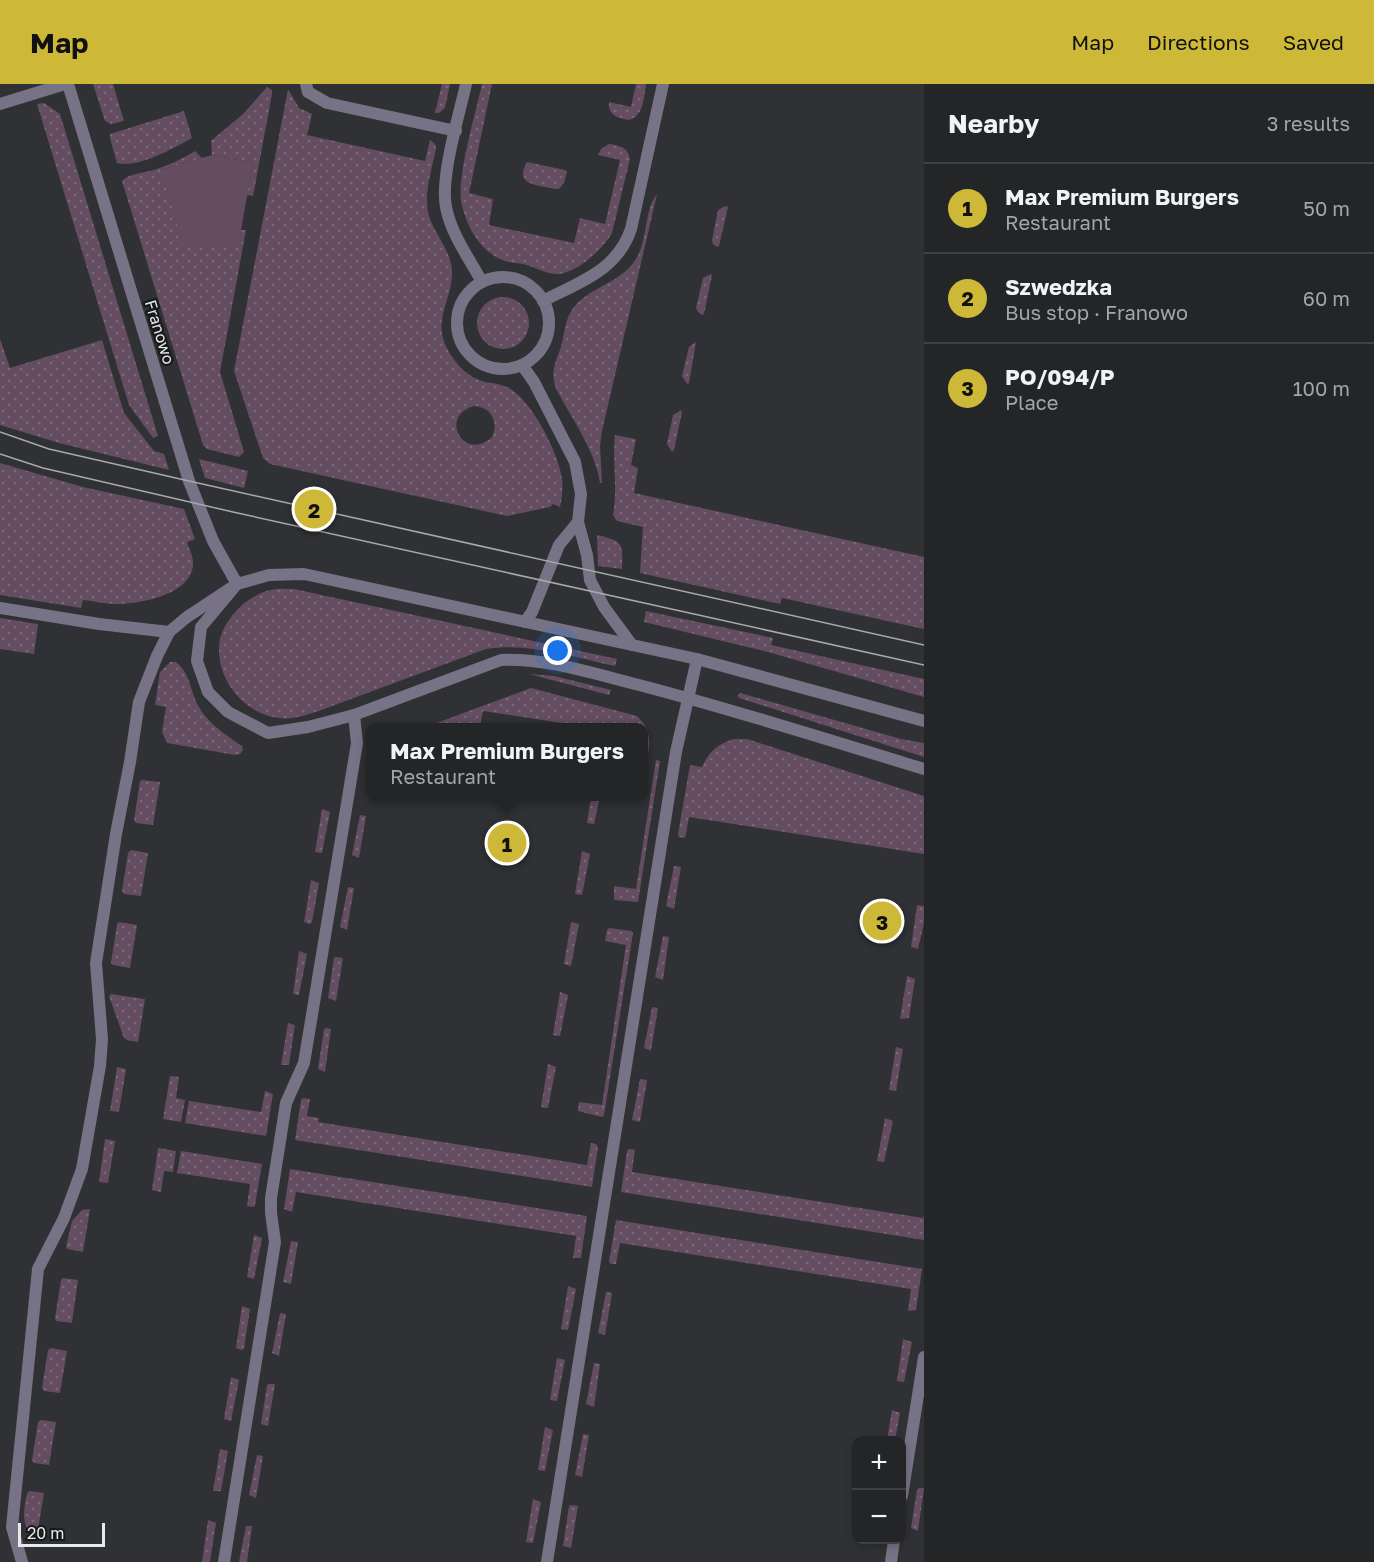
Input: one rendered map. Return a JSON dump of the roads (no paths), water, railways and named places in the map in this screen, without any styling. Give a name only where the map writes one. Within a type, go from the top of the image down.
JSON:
[{"type":"street","points":[[0,104],[66,84]]},
{"type":"street","name":"Franowo","points":[[66,84],[189,481],[213,540],[237,584]]},
{"type":"street","points":[[306,84],[308,92],[327,103],[456,131]]},
{"type":"street","points":[[466,84],[446,177],[446,206],[454,231],[482,282]]},
{"type":"street","points":[[543,301],[596,273],[611,262],[624,246],[631,229],[663,84]]},
{"type":"street","points":[[500,277],[512,278],[532,287],[543,301],[549,329],[546,340],[540,350],[522,365],[500,369],[488,366],[478,362],[462,345],[458,334],[458,311],[469,291],[482,282],[500,277]]},
{"type":"street","points":[[522,365],[534,382],[575,462],[581,494],[578,522],[591,580],[603,607],[632,645]]},
{"type":"street","points":[[525,622],[532,612],[559,545],[578,522]]},
{"type":"street","points":[[22,1562],[12,1527],[38,1269],[64,1218],[82,1169],[100,1066],[102,1039],[96,963],[116,834],[139,702],[169,632],[187,617],[237,584],[269,575],[304,574],[697,659],[924,721]]},
{"type":"street","points":[[237,584],[201,627],[197,661],[208,692],[228,712],[268,734],[308,728],[354,714],[501,660],[522,659],[584,671],[688,698],[924,769]]},
{"type":"street","points":[[0,608],[99,624],[169,632]]},
{"type":"street","points":[[547,1562],[676,752],[697,659]]},
{"type":"street","points":[[224,1562],[275,1242],[271,1198],[285,1103],[304,1064],[357,743],[354,714]]},
{"type":"street","points":[[903,1490],[924,1356]]},
{"type":"street","points":[[891,1562],[893,1544]]},
{"type":"tram line","points":[[0,432],[49,449],[924,645]]},
{"type":"tram line","points":[[0,454],[43,468],[233,512],[924,665]]},
{"type":"place","name":"Szwedzka","points":[[314,509]]},
{"type":"place","name":"Max Premium Burgers","points":[[507,843]]},
{"type":"place","name":"PO/094/P","points":[[882,921]]}]
